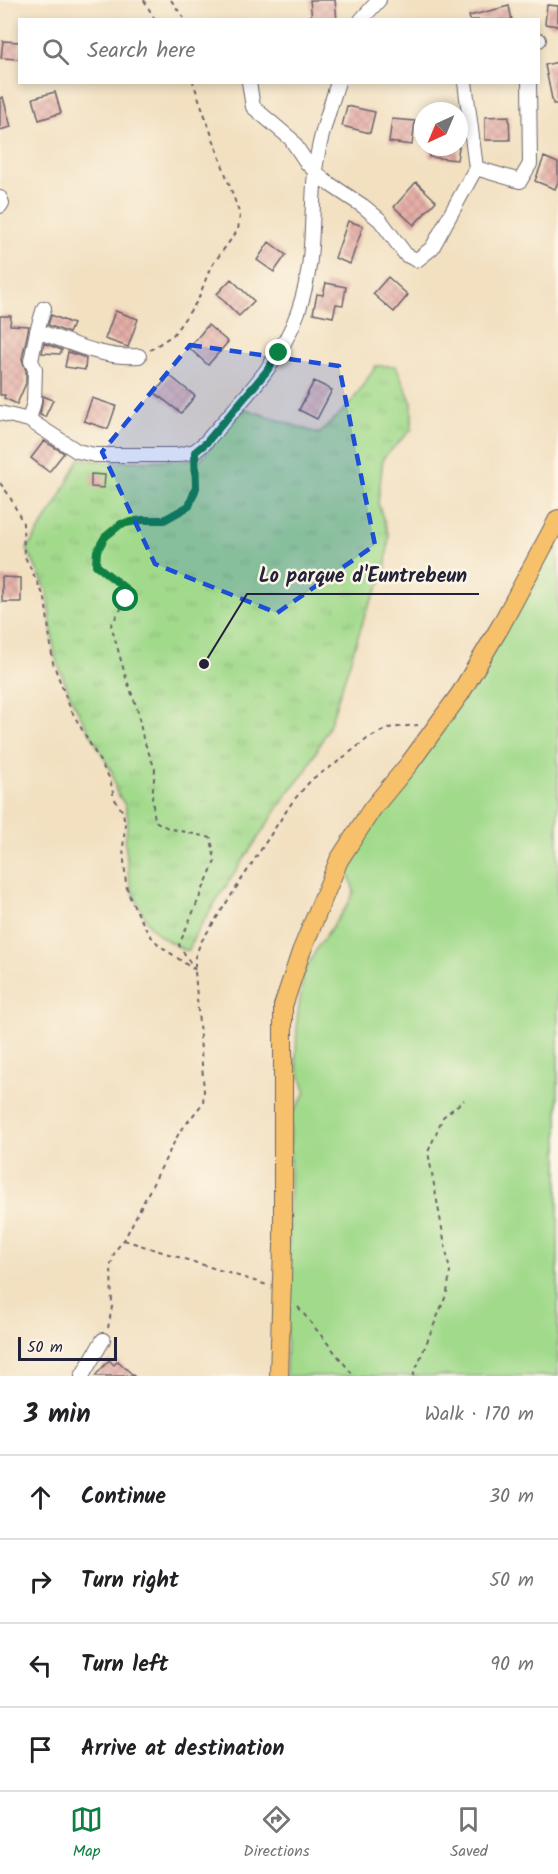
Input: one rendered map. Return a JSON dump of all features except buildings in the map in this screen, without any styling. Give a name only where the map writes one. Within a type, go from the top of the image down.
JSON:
[{"type":"main road","points":[[279,1376],[283,1006],[301,952],[339,860],[372,810],[460,694],[500,627],[558,519]]},
{"type":"street","points":[[363,18],[377,1]]},
{"type":"street","points":[[249,84],[253,107],[291,139],[307,163],[325,181],[380,220],[406,255],[417,260],[432,248],[476,168],[465,84]]},
{"type":"street","points":[[0,413],[29,420],[76,451],[95,455],[178,455],[195,452],[206,443],[266,372],[279,353],[297,313],[310,268],[315,170],[337,84]]},
{"type":"street","points":[[476,168],[520,181],[530,164],[529,84]]},
{"type":"street","points":[[0,198],[2,203],[0,206]]},
{"type":"street","points":[[29,420],[34,402],[35,369],[31,361],[44,308]]},
{"type":"street","points":[[37,331],[103,354],[140,356]]},
{"type":"street","points":[[82,1376],[103,1340]]},
{"type":"path","points":[[144,0],[154,18]]},
{"type":"path","points":[[171,0],[184,18]]},
{"type":"path","points":[[140,356],[173,335],[198,300],[210,268],[238,230],[240,215],[194,84]]},
{"type":"path","points":[[195,452],[196,488],[189,506],[164,520],[142,520],[121,524],[105,537],[97,551],[96,565],[126,589],[126,599],[111,625],[137,708],[143,738],[155,769],[152,798],[155,821],[168,828],[211,838],[215,861],[179,945],[195,971]]},
{"type":"path","points":[[0,483],[9,495],[23,523],[24,555],[45,598],[53,663],[71,710],[110,779],[114,798],[123,812],[126,885],[131,900],[148,933],[159,945],[195,971]]},
{"type":"path","points":[[103,1340],[112,1307],[111,1264],[115,1251],[124,1240],[179,1133],[203,1102],[195,971],[195,957],[201,942],[281,819],[312,779],[367,739],[388,728],[438,724]]},
{"type":"path","points":[[413,1376],[447,1293],[450,1272],[428,1152],[443,1117],[464,1100]]},
{"type":"path","points":[[124,1240],[281,1290],[325,1338],[354,1376]]},
{"type":"highlighted area","points":[[190,345],[339,366],[375,545],[277,613],[155,564],[102,452]]},
{"type":"green space","points":[[376,366],[396,366],[412,403],[412,429],[383,458],[378,503],[389,536],[385,574],[366,612],[329,727],[306,771],[288,793],[216,901],[195,935],[189,950],[183,950],[160,936],[149,925],[133,893],[125,842],[128,819],[125,805],[116,791],[112,772],[73,702],[55,657],[47,591],[27,549],[58,501],[79,459],[110,462],[201,459],[243,408],[319,434],[351,403]]},
{"type":"green space","points":[[558,528],[558,1376],[286,1376],[291,1115],[306,1093],[296,1063],[297,1020],[304,972],[354,892],[350,877],[341,872]]},
{"type":"place","name":"Lo parque d'Euntrebeun","points":[[204,664]]},
{"type":"route","points":[[126,599],[126,589],[96,565],[97,551],[105,537],[121,524],[142,520],[164,520],[189,506],[196,488],[195,452],[206,443],[266,372],[279,353]]}]
